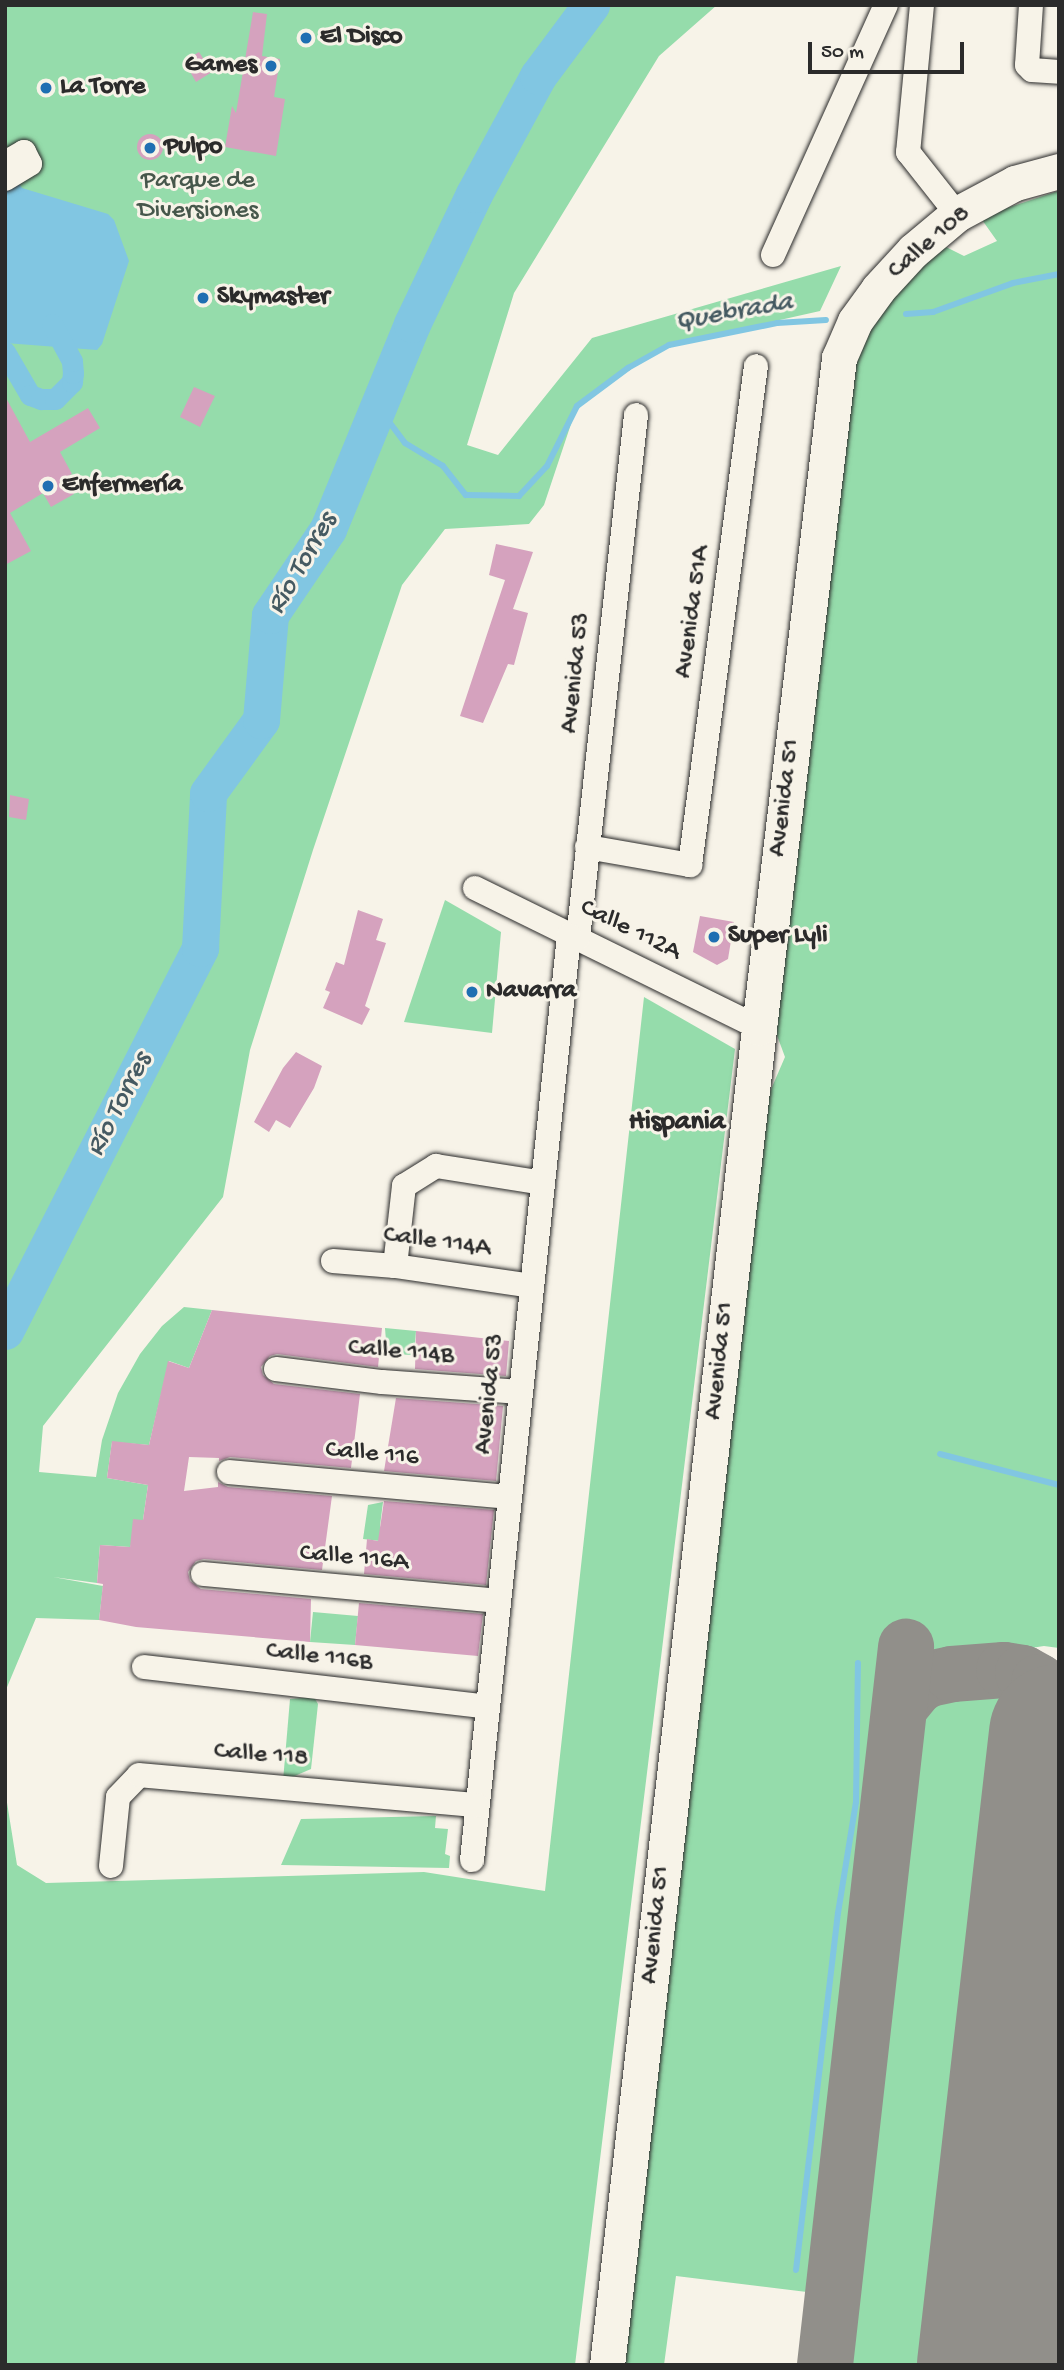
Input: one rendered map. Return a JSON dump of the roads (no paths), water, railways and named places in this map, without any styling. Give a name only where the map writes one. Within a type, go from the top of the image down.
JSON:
[{"type":"main road","name":"Calle 108","points":[[839,358],[855,321],[878,289],[913,251],[957,214],[1015,183],[1059,171]]},
{"type":"main road","name":"Avenida 51","points":[[607,2365],[759,1028],[839,358]]},
{"type":"street","points":[[773,255],[886,5]]},
{"type":"street","points":[[1031,5],[1027,65],[1032,70],[1059,72]]},
{"type":"street","points":[[918,8],[908,152],[957,214]]},
{"type":"street","points":[[5,163],[24,152],[30,164],[5,179]]},
{"type":"street","name":"Avenida 51A","points":[[587,848],[690,865],[756,366]]},
{"type":"street","name":"Avenida 53","points":[[472,1860],[543,1183],[587,848],[636,415]]},
{"type":"street","name":"Calle 112A","points":[[475,888],[759,1028]]},
{"type":"street","points":[[395,1266],[404,1186],[436,1166],[543,1183]]},
{"type":"street","name":"Calle 114A","points":[[333,1261],[395,1266],[532,1286]]},
{"type":"street","name":"Calle 114B","points":[[276,1369],[382,1382],[521,1392]]},
{"type":"street","name":"Calle 116","points":[[229,1472],[510,1497]]},
{"type":"street","name":"Calle 116A","points":[[203,1574],[499,1601]]},
{"type":"street","name":"Calle 116B","points":[[144,1667],[488,1707]]},
{"type":"street","name":"Calle 118","points":[[111,1866],[118,1797],[139,1775],[478,1805]]},
{"type":"water","points":[[5,172],[14,176],[22,188],[108,214],[114,220],[129,261],[102,344],[97,350],[5,343]]},
{"type":"waterway","name":"Río Torres","points":[[5,1331],[200,948],[208,793],[261,720],[270,615],[328,529],[412,324],[474,194],[538,76],[591,5]]},
{"type":"waterway","name":"Quebrada","points":[[906,314],[933,312],[1013,283],[1059,274]]},
{"type":"waterway","name":"Quebrada","points":[[378,407],[405,443],[443,466],[466,495],[519,496],[547,466],[577,406],[628,368],[669,345],[777,323],[826,320]]},
{"type":"waterway","points":[[5,352],[30,395],[41,399],[55,399],[72,382],[73,373],[72,361],[52,324]]},
{"type":"waterway","points":[[940,1454],[1059,1485]]},
{"type":"waterway","points":[[796,2270],[838,1913],[856,1802],[858,1663]]},
{"type":"place","name":"El Disco","points":[[306,38]]},
{"type":"place","name":"Games","points":[[271,66]]},
{"type":"place","name":"La Torre","points":[[46,88]]},
{"type":"place","name":"Pulpo","points":[[150,148]]},
{"type":"place","name":"Skymaster","points":[[203,298]]},
{"type":"place","name":"Enfermería","points":[[48,486]]},
{"type":"place","name":"Super Lyli","points":[[714,937]]},
{"type":"place","name":"Navarra","points":[[472,992]]},
{"type":"district","name":"Hispania","points":[[677,1123]]},
{"type":"park label","name":"Parque de Diversiones","points":[[198,197]]}]
